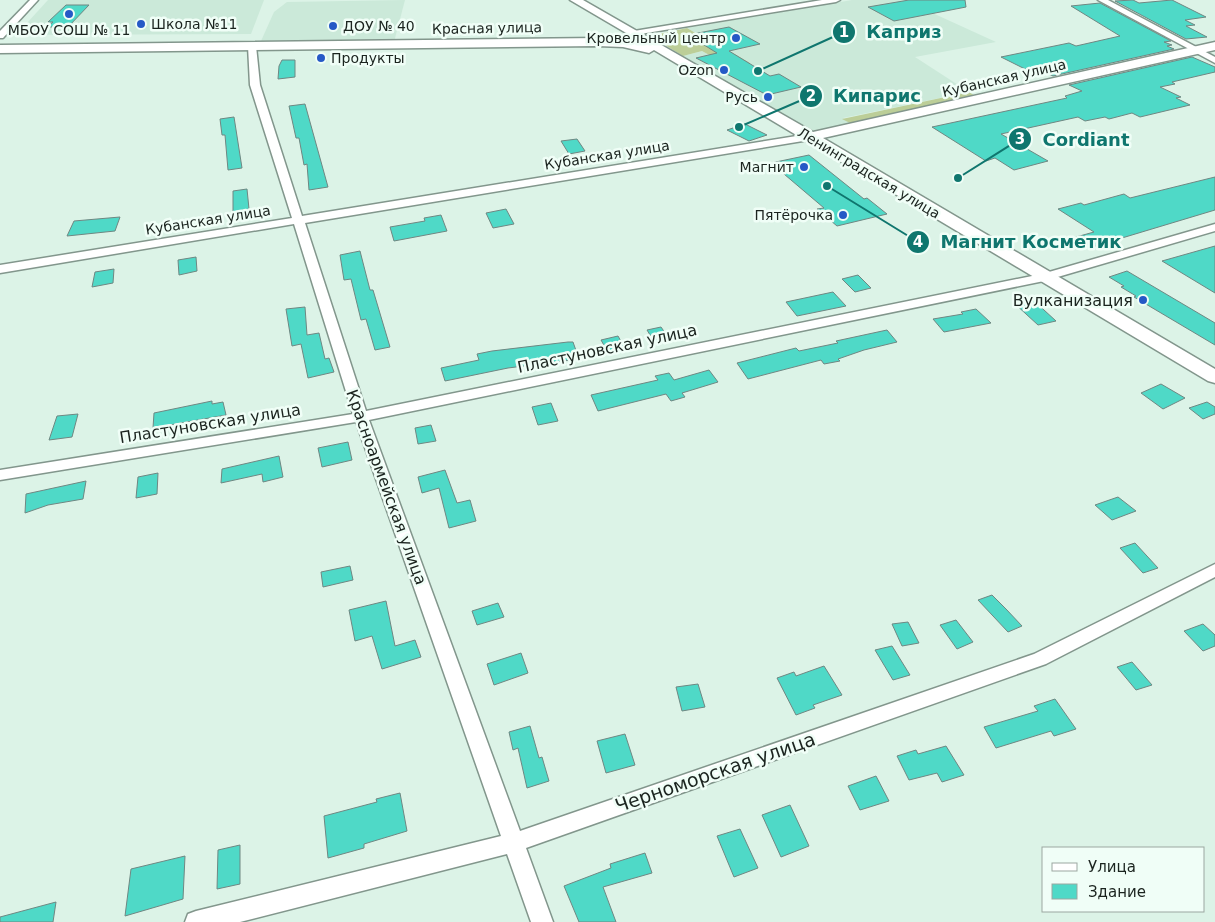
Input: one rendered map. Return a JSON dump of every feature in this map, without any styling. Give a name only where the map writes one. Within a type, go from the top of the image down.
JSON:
[{"type":"street","points":[[0,36],[34,0]]},
{"type":"street","name":"Ленинградская улица","points":[[575,0],[672,55],[1215,377]]},
{"type":"street","points":[[606,42],[625,38],[634,33],[836,0]]},
{"type":"street","points":[[1102,0],[1215,60]]},
{"type":"street","name":"Красная улица","points":[[0,49],[606,42],[631,44],[672,55]]},
{"type":"street","name":"Красноармейская улица","points":[[252,46],[255,85],[361,417],[515,842],[542,922]]},
{"type":"street","name":"Кубанская улица","points":[[0,269],[809,137],[1215,46]]},
{"type":"street","name":"Пластуновская улица","points":[[0,475],[361,417],[1044,276],[1215,226]]},
{"type":"street","name":"Черноморская улица","points":[[196,922],[515,842],[1040,659],[1215,570]]},
{"type":"shaded area","name":"Школа №11","points":[[48,0],[264,0],[251,34],[16,35]]},
{"type":"shaded area","name":"ДОУ № 40","points":[[405,0],[394,42],[261,41],[274,12],[287,2]]},
{"type":"shaded area","points":[[852,0],[904,0],[996,42],[915,57],[969,92],[843,118],[850,123],[810,133],[683,56],[702,51],[731,67],[749,63],[687,28]]},
{"type":"green space","points":[[687,28],[750,63],[731,67],[702,51],[683,56],[650,36]]},
{"type":"green space","points":[[969,92],[975,96],[850,123],[842,119]]},
{"type":"building","points":[[909,0],[965,0],[966,7],[894,21],[868,7]]},
{"type":"building","points":[[1133,0],[1139,3],[1172,0],[1206,17],[1185,20],[1195,25],[1186,26],[1207,37],[1186,39],[1115,1]]},
{"type":"building","points":[[1100,3],[1171,41],[1164,42],[1172,45],[1167,46],[1174,49],[1053,76],[1045,72],[1035,74],[1001,57],[1069,43],[1076,46],[1120,36],[1071,6]]},
{"type":"building","name":"МБОУ СОШ № 11","points":[[66,5],[89,5],[68,27],[47,27],[53,22],[48,22]]},
{"type":"building","points":[[729,27],[760,44],[729,51],[770,76],[779,74],[801,87],[767,95],[696,58],[717,53],[688,35]]},
{"type":"building","points":[[1192,57],[1215,67],[1215,72],[1172,82],[1175,84],[1160,87],[1181,97],[1176,98],[1190,105],[1140,117],[1132,113],[1109,119],[1105,117],[1085,121],[1078,117],[1001,134],[1048,161],[1014,170],[995,158],[986,161],[932,127],[1067,98],[1065,96],[1082,91],[1069,85]]},
{"type":"building","points":[[282,60],[295,60],[295,77],[278,79],[279,66]]},
{"type":"building","points":[[305,104],[328,187],[309,190],[307,164],[304,165],[299,138],[296,138],[289,106]]},
{"type":"building","points":[[234,117],[242,168],[228,170],[225,135],[222,135],[220,119]]},
{"type":"building","points":[[745,124],[767,135],[749,141],[727,130]]},
{"type":"building","points":[[577,139],[585,151],[569,154],[561,141]]},
{"type":"building","points":[[809,155],[864,199],[867,198],[887,214],[837,226],[817,209],[824,208],[771,163]]},
{"type":"building","points":[[1215,177],[1215,210],[1092,247],[1076,237],[1094,232],[1058,209],[1081,203],[1084,205],[1124,194],[1130,198]]},
{"type":"building","points":[[247,189],[249,209],[233,212],[233,191]]},
{"type":"building","points":[[506,209],[514,224],[493,228],[486,213]]},
{"type":"building","points":[[441,215],[447,231],[394,241],[390,227],[425,221],[424,218]]},
{"type":"building","points":[[120,217],[115,231],[67,236],[74,221]]},
{"type":"building","points":[[1215,246],[1215,293],[1162,261]]},
{"type":"building","points":[[360,251],[370,290],[373,290],[390,347],[375,350],[366,319],[361,320],[351,279],[344,280],[340,255]]},
{"type":"building","points":[[196,257],[197,271],[179,275],[178,260]]},
{"type":"building","points":[[114,269],[113,283],[92,287],[95,272]]},
{"type":"building","points":[[1127,271],[1215,323],[1215,345],[1134,297],[1136,296],[1121,287],[1124,286],[1109,277]]},
{"type":"building","points":[[858,275],[871,288],[855,292],[842,279]]},
{"type":"building","points":[[833,292],[846,306],[797,316],[786,302]]},
{"type":"building","points":[[1032,299],[1056,321],[1038,325],[1014,303]]},
{"type":"building","points":[[305,307],[307,335],[319,333],[325,359],[329,358],[334,372],[308,378],[301,344],[292,346],[286,309]]},
{"type":"building","points":[[976,309],[991,323],[944,332],[933,319],[963,314],[961,312]]},
{"type":"building","points":[[661,327],[670,340],[655,343],[647,330]]},
{"type":"building","points":[[887,330],[897,342],[864,350],[838,359],[840,361],[824,364],[821,360],[748,379],[737,363],[796,348],[799,351],[838,343],[836,341]]},
{"type":"building","points":[[618,336],[626,350],[609,354],[601,340]]},
{"type":"building","points":[[573,342],[579,359],[508,368],[445,381],[441,368],[479,360],[477,354]]},
{"type":"building","points":[[709,370],[718,382],[682,393],[685,397],[671,401],[666,394],[598,411],[591,395],[658,380],[655,376],[669,373],[674,380]]},
{"type":"building","points":[[1161,384],[1185,398],[1163,409],[1141,393]]},
{"type":"building","points":[[212,401],[212,404],[223,402],[226,415],[153,428],[154,413]]},
{"type":"building","points":[[1207,402],[1215,407],[1215,414],[1203,419],[1189,408]]},
{"type":"building","points":[[551,403],[558,421],[538,425],[532,407]]},
{"type":"building","points":[[78,414],[72,437],[49,440],[57,416]]},
{"type":"building","points":[[431,425],[436,441],[418,444],[415,428]]},
{"type":"building","points":[[348,442],[352,460],[322,467],[318,448]]},
{"type":"building","points":[[279,456],[283,477],[263,482],[262,474],[221,483],[222,469]]},
{"type":"building","points":[[445,470],[457,503],[470,500],[476,521],[449,528],[439,488],[422,493],[418,477]]},
{"type":"building","points":[[158,473],[157,494],[136,498],[138,477]]},
{"type":"building","points":[[86,481],[83,499],[48,505],[25,513],[26,494]]},
{"type":"building","points":[[1118,497],[1136,511],[1112,520],[1095,505]]},
{"type":"building","points":[[1135,543],[1158,568],[1143,573],[1120,548]]},
{"type":"building","points":[[350,566],[353,580],[323,587],[321,572]]},
{"type":"building","points":[[992,595],[1022,626],[1008,632],[978,600]]},
{"type":"building","points":[[386,601],[395,646],[415,640],[421,657],[382,669],[372,636],[355,641],[349,610]]},
{"type":"building","points":[[498,603],[504,617],[477,625],[472,611]]},
{"type":"building","points":[[956,620],[973,642],[957,649],[940,625]]},
{"type":"building","points":[[908,622],[919,643],[902,646],[892,624]]},
{"type":"building","points":[[1203,624],[1215,635],[1215,646],[1203,651],[1184,631]]},
{"type":"building","points":[[892,646],[910,675],[893,680],[875,650]]},
{"type":"building","points":[[521,653],[528,673],[494,685],[487,664]]},
{"type":"building","points":[[1132,662],[1152,685],[1136,690],[1117,667]]},
{"type":"building","points":[[824,666],[842,695],[813,705],[815,708],[796,715],[777,678],[794,672],[796,676]]},
{"type":"building","points":[[698,684],[705,707],[682,711],[676,687]]},
{"type":"building","points":[[1055,699],[1076,729],[1054,736],[1051,731],[996,748],[984,727],[1038,711],[1034,706]]},
{"type":"building","points":[[530,726],[539,758],[542,757],[549,781],[527,788],[518,748],[513,750],[509,732]]},
{"type":"building","points":[[625,734],[635,765],[606,773],[597,741]]},
{"type":"building","points":[[946,746],[964,775],[942,782],[937,773],[909,780],[897,756],[916,750],[918,754]]},
{"type":"building","points":[[876,776],[889,801],[860,810],[848,786]]},
{"type":"building","points":[[400,793],[407,831],[364,844],[364,848],[328,858],[324,816],[377,802],[376,799]]},
{"type":"building","points":[[790,805],[809,846],[781,857],[762,815]]},
{"type":"building","points":[[740,829],[758,868],[734,877],[717,836]]},
{"type":"building","points":[[240,845],[240,884],[217,889],[218,850]]},
{"type":"building","points":[[645,853],[652,873],[603,887],[616,922],[579,922],[564,886],[611,868],[610,864]]},
{"type":"building","points":[[185,856],[183,899],[125,916],[131,869]]},
{"type":"building","points":[[56,902],[53,922],[0,922],[0,917]]},
{"type":"place","name":"МБОУ СОШ № 11","points":[[69,14]]},
{"type":"place","name":"Школа №11","points":[[141,24]]},
{"type":"place","name":"ДОУ № 40","points":[[333,26]]},
{"type":"place","name":"Кровельный центр","points":[[736,38]]},
{"type":"place","name":"Продукты","points":[[321,58]]},
{"type":"place","name":"Ozon","points":[[724,70]]},
{"type":"place","name":"Каприз","points":[[758,71]]},
{"type":"place","name":"Русь","points":[[768,97]]},
{"type":"place","name":"Кипарис","points":[[739,127]]},
{"type":"place","name":"Магнит","points":[[804,167]]},
{"type":"place","name":"Cordiant","points":[[958,178]]},
{"type":"place","name":"Магнит Косметик","points":[[827,186]]},
{"type":"place","name":"Пятёрочка","points":[[843,215]]},
{"type":"place","name":"Вулканизация","points":[[1143,300]]}]
